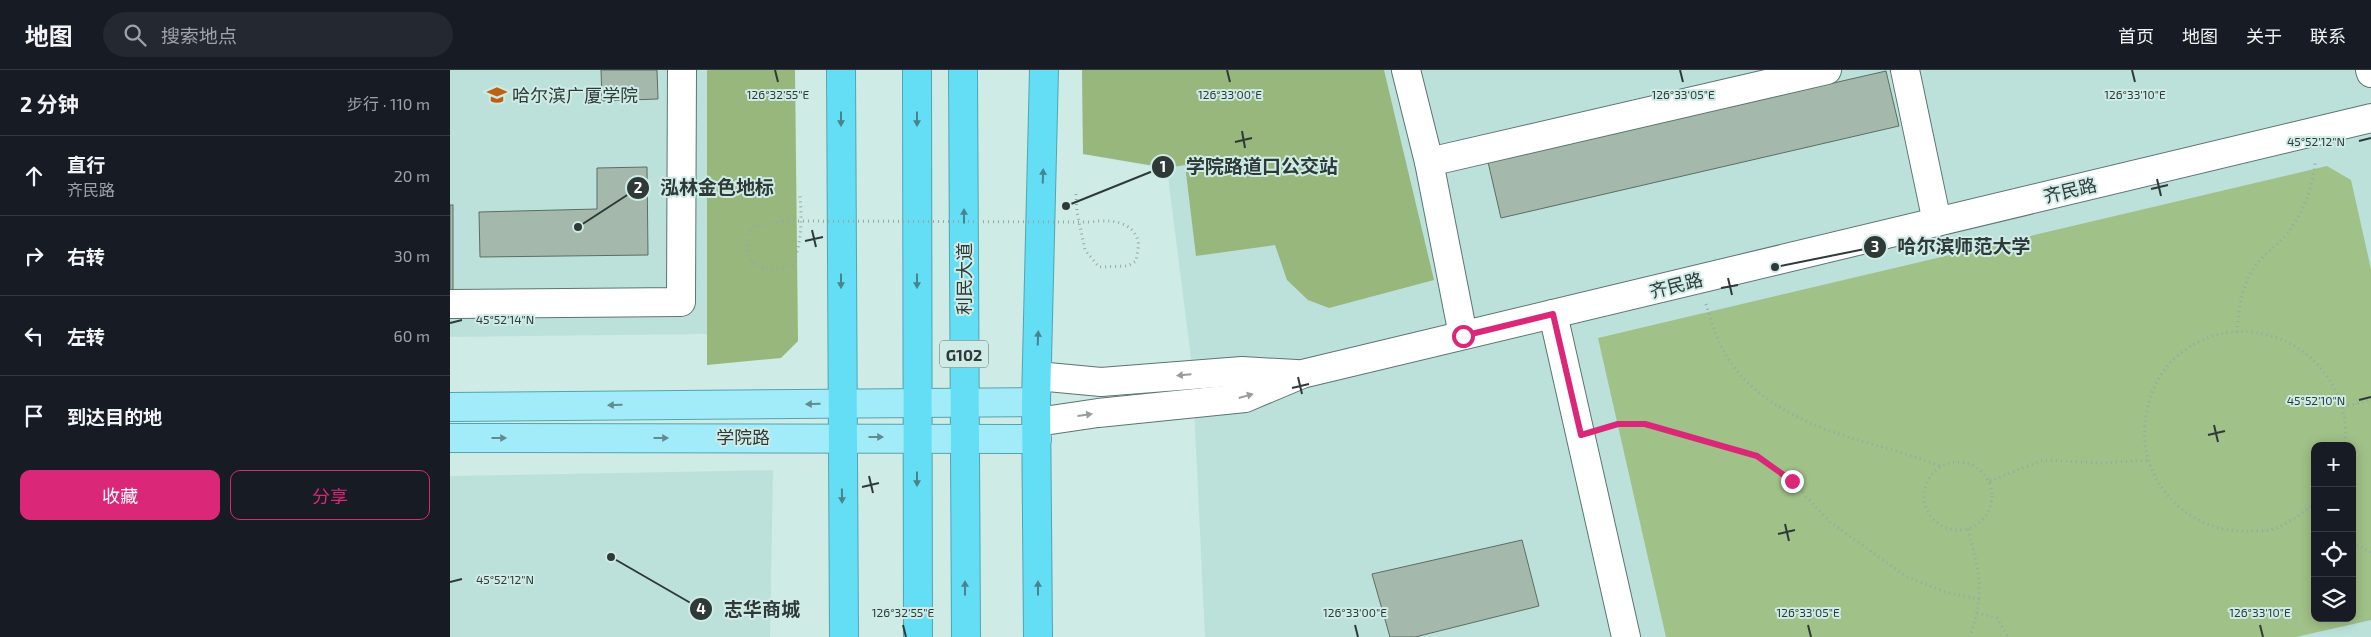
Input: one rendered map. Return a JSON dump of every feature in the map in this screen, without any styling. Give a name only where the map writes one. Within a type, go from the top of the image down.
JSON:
[{"type":"highway","points":[[841,70],[844,637]]},
{"type":"highway","name":"G102","points":[[917,70],[918,637]]},
{"type":"highway","name":"利民大道","points":[[964,70],[966,637]]},
{"type":"highway","points":[[1038,637],[1037,410],[1044,70]]},
{"type":"main road","name":"学院路","points":[[450,407],[964,402],[1037,410]]},
{"type":"main road","name":"学院路","points":[[450,438],[964,437],[1037,410]]},
{"type":"lane","points":[[450,304],[681,302],[682,70]]},
{"type":"lane","points":[[1406,70],[1429,162],[1463,336]]},
{"type":"lane","points":[[1429,162],[1827,70]]},
{"type":"lane","points":[[1905,70],[1937,222]]},
{"type":"lane","name":"齐民路","points":[[1302,374],[2371,118]]},
{"type":"lane","points":[[1553,314],[1626,637]]},
{"type":"lane","points":[[1037,410],[1101,382],[1242,371],[1302,374]]},
{"type":"lane","points":[[1037,410],[1098,413],[1245,398],[1302,374]]},
{"type":"path","points":[[2237,332],[2238,308],[2253,268],[2286,234],[2302,208],[2315,170],[2316,132]]},
{"type":"path","points":[[800,196],[800,240],[798,252],[792,266],[774,270],[760,268],[750,260],[747,251],[747,235],[753,228],[783,221],[1091,222],[1118,222],[1131,228],[1138,242],[1136,261],[1128,266],[1099,267],[1086,250],[1077,212],[1076,194]]},
{"type":"path","points":[[1699,279],[1711,324],[1730,361],[1756,389],[1793,416],[1840,435],[1911,454],[1940,466]]},
{"type":"path","points":[[2310,507],[2298,517],[2269,530],[2234,532],[2200,523],[2172,502],[2152,473],[2143,440],[2147,405],[2162,373],[2187,349],[2219,334],[2250,331],[2281,338],[2309,354],[2330,377],[2343,406],[2345,442]]},
{"type":"path","points":[[2343,406],[2371,400]]},
{"type":"path","points":[[1581,435],[1618,424],[1645,424],[1757,456],[1792,481],[1830,522],[1907,577],[1948,593],[1980,599]]},
{"type":"path","points":[[1990,482],[2043,460],[2102,462],[2149,460]]},
{"type":"path","points":[[1962,461],[1974,465],[1983,472],[1990,482],[1993,493],[1992,505],[1987,516],[1978,524],[1968,529],[1957,531],[1936,523],[1925,504],[1926,483],[1932,473],[1940,466],[1950,462],[1962,461]]},
{"type":"path","points":[[1968,529],[1978,566],[1980,599],[1970,637]]},
{"type":"path","points":[[2356,545],[2371,552]]},
{"type":"path","points":[[1977,613],[1997,618],[2008,637]]},
{"type":"shaded area","points":[[450,70],[707,70],[707,334],[450,337]]},
{"type":"shaded area","points":[[1082,70],[2371,70],[2371,637],[1205,637],[1192,366],[1167,169],[1083,154]]},
{"type":"shaded area","points":[[773,470],[770,637],[450,637],[450,476]]},
{"type":"green space","points":[[707,70],[795,70],[798,341],[781,358],[707,365]]},
{"type":"green space","points":[[1082,70],[1384,70],[1434,280],[1329,308],[1308,300],[1287,280],[1275,245],[1196,256],[1185,165],[1167,168],[1083,154]]},
{"type":"green space","points":[[2327,166],[2351,180],[2371,269],[2371,620],[2296,637],[1666,637],[1598,338]]},
{"type":"building","points":[[601,70],[657,70],[658,99],[602,101]]},
{"type":"building","points":[[1886,71],[1899,126],[1501,218],[1488,162]]},
{"type":"building","points":[[647,167],[648,255],[480,257],[479,212],[597,209],[597,168]]},
{"type":"building","points":[[450,205],[453,205],[453,293],[450,293]]},
{"type":"building","points":[[1522,540],[1539,606],[1415,637],[1390,637],[1372,574]]},
{"type":"place","name":"哈尔滨广厦学院","points":[[497,95]]},
{"type":"place","name":"学院路道口公交站","points":[[1066,206]]},
{"type":"place","name":"泓林金色地标","points":[[578,227]]},
{"type":"place","name":"哈尔滨师范大学","points":[[1775,267]]},
{"type":"place","name":"志华商城","points":[[611,557]]},
{"type":"route","points":[[1463,336],[1553,314],[1581,435],[1618,424],[1645,424],[1757,456],[1792,481]]}]
